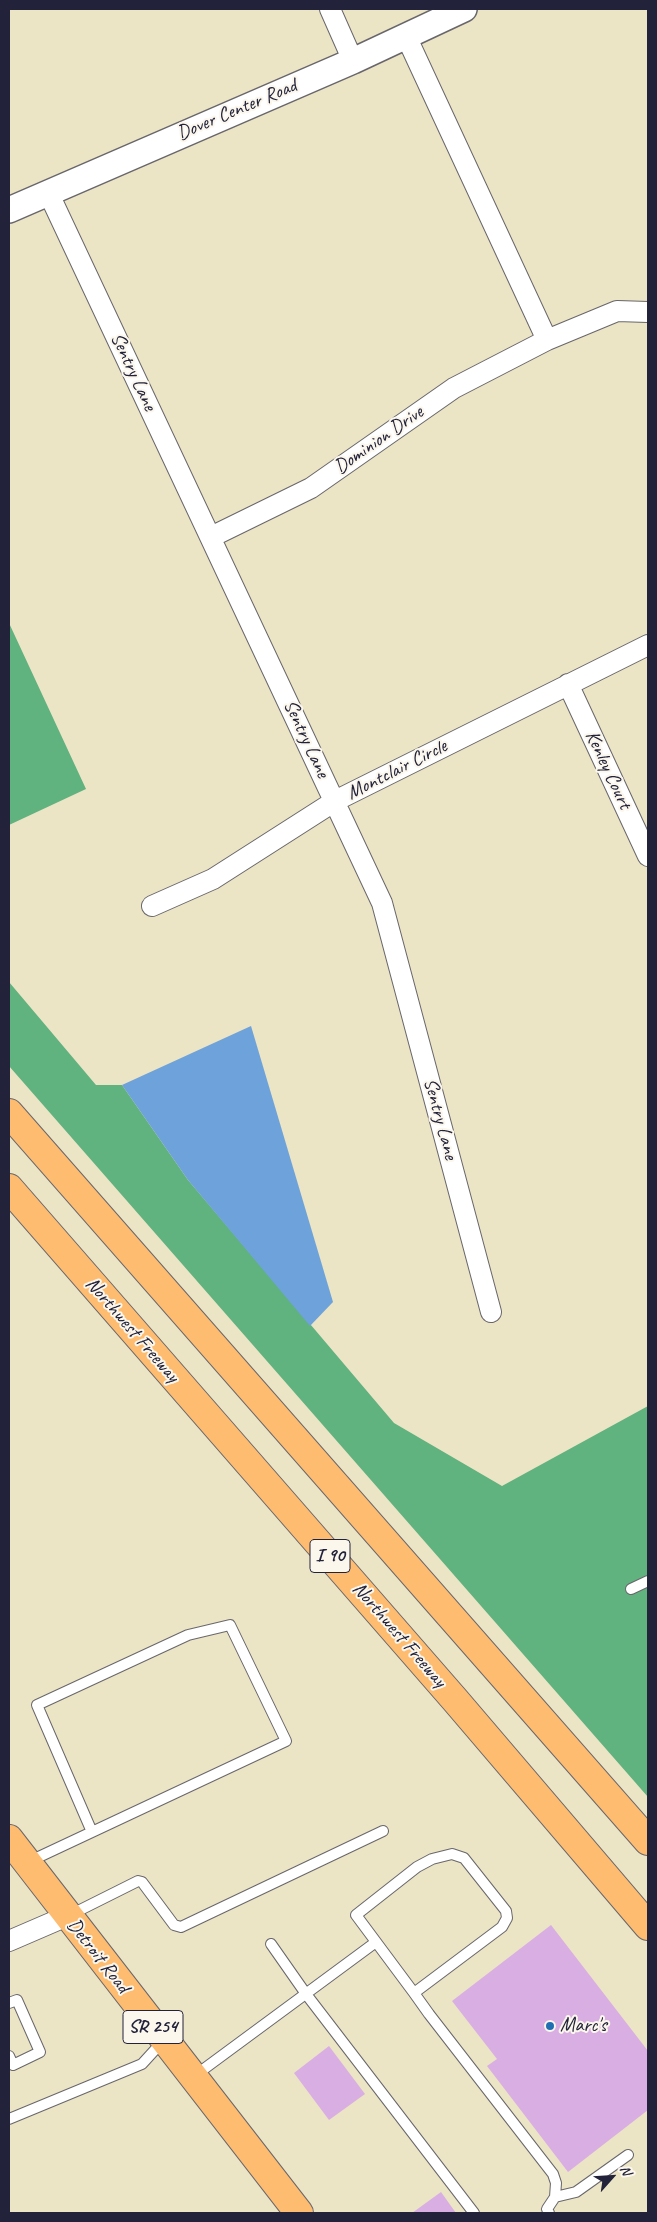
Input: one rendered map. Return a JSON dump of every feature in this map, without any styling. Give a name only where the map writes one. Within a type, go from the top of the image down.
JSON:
[{"type":"main road","name":"I 90","points":[[9,1113],[648,1841]]},
{"type":"main road","name":"Northwest Freeway","points":[[9,1188],[436,1678],[648,1926]]},
{"type":"main road","name":"Detroit Road","points":[[9,1839],[298,2213]]},
{"type":"street","points":[[330,9],[353,61]]},
{"type":"street","name":"Dover Center Road","points":[[9,210],[353,61],[464,9]]},
{"type":"street","points":[[406,36],[547,340]]},
{"type":"street","name":"Sentry Lane","points":[[48,192],[382,903],[491,1312]]},
{"type":"street","name":"Dominion Drive","points":[[211,537],[312,488],[454,388],[547,340],[617,311],[648,312]]},
{"type":"street","name":"Montclair Circle","points":[[152,906],[213,878],[335,801],[648,645]]},
{"type":"street","name":"Kenley Court","points":[[568,684],[648,856]]},
{"type":"street","points":[[9,1941],[67,1916]]},
{"type":"lane","points":[[631,1589],[648,1581]]},
{"type":"lane","points":[[27,1863],[286,1741],[230,1625],[188,1635],[37,1705],[92,1832]]},
{"type":"lane","points":[[67,1916],[138,1880],[142,1882],[174,1924],[181,1927],[383,1831]]},
{"type":"lane","points":[[414,1993],[502,1926],[507,1918],[506,1911],[464,1858],[452,1854],[439,1857],[417,1867],[356,1915],[414,1993],[553,2174],[556,2183],[555,2197],[548,2209],[549,2213]]},
{"type":"lane","points":[[192,2077],[376,1942]]},
{"type":"lane","points":[[271,1944],[306,1994],[474,2213]]},
{"type":"lane","points":[[9,2003],[17,2000],[40,2052],[13,2065],[9,2056]]},
{"type":"lane","points":[[9,2119],[142,2064],[163,2040]]},
{"type":"lane","points":[[555,2197],[576,2192],[628,2155]]},
{"type":"green space","points":[[9,623],[86,789],[9,825]]},
{"type":"green space","points":[[9,982],[96,1085],[122,1085],[188,1180],[394,1423],[502,1486],[648,1406],[648,1797],[9,1066]]},
{"type":"water","points":[[251,1026],[333,1302],[310,1326],[188,1180],[122,1085]]},
{"type":"building","name":"Marc's","points":[[551,1925],[648,2051],[648,2110],[568,2172],[487,2066],[497,2059],[452,2001]]},
{"type":"building","points":[[329,2046],[365,2094],[329,2120],[294,2073]]},
{"type":"building","points":[[441,2192],[456,2213],[412,2213]]},
{"type":"place","name":"Marc's","points":[[550,2026]]}]
